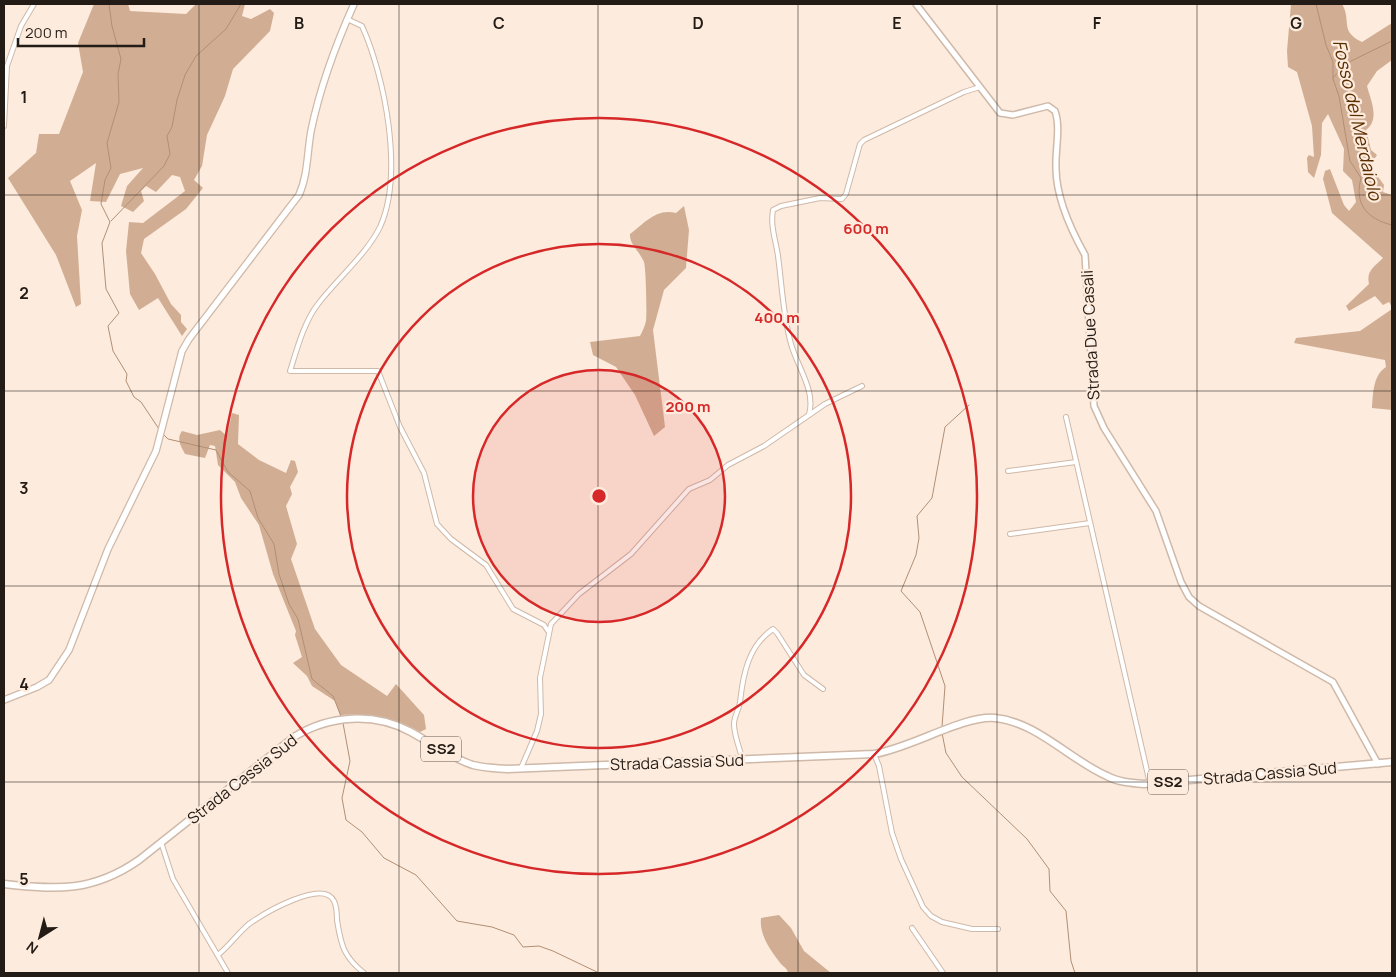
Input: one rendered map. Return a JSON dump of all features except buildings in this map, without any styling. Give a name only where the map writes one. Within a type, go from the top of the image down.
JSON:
[{"type":"main road","points":[[4,700],[42,685],[60,667],[75,636],[108,549],[150,466],[160,437],[178,363],[188,339],[299,195],[305,177],[311,131],[324,81],[354,4]]},
{"type":"main road","name":"Strada Cassia Sud","points":[[4,884],[46,889],[78,887],[116,875],[294,737],[315,726],[341,719],[366,718],[390,723],[474,765],[484,768],[874,754],[897,749],[973,721],[993,718],[1014,723],[1108,777],[1120,781],[1150,784],[1392,762]]},
{"type":"street","points":[[4,126],[7,66],[22,26],[34,4]]},
{"type":"street","name":"Strada Due Casali","points":[[916,4],[994,108],[1006,116],[1048,106],[1055,111],[1058,128],[1056,172],[1058,186],[1074,236],[1085,255],[1094,406],[1104,428],[1156,511],[1169,551],[1189,597],[1199,606],[1333,682],[1378,764]]},
{"type":"street","points":[[347,19],[362,26],[384,88],[392,160],[386,204],[380,227],[340,280],[316,305],[290,370],[378,371],[400,427],[418,458],[438,524],[442,531],[486,565],[513,609],[544,625],[548,630]]},
{"type":"street","points":[[810,414],[811,404],[803,373],[791,343],[783,305],[778,254],[773,234],[773,210],[780,206],[820,198],[842,200],[846,194],[860,144],[864,140],[964,92],[980,87]]},
{"type":"street","points":[[521,768],[537,731],[541,714],[540,678],[548,630],[551,624],[578,594],[631,554],[689,489],[710,480],[728,465],[764,446],[830,400],[862,386]]},
{"type":"street","points":[[1066,417],[1150,784]]},
{"type":"street","points":[[1008,470],[1076,462]]},
{"type":"street","points":[[1010,534],[1090,523]]},
{"type":"street","points":[[742,759],[734,726],[740,703],[741,684],[752,654],[773,629],[804,675],[823,689]]},
{"type":"street","points":[[874,754],[879,766],[892,833],[906,871],[924,907],[931,916],[942,922],[972,929],[998,929]]},
{"type":"street","points":[[161,842],[173,879],[219,954],[228,973]]},
{"type":"street","points":[[219,954],[248,925],[276,908],[321,892],[330,895],[335,902],[342,946],[349,960],[364,973]]},
{"type":"street","points":[[912,928],[943,973]]},
{"type":"shaded area","points":[[94,4],[128,4],[130,11],[186,14],[196,4],[245,4],[242,16],[251,19],[270,9],[274,13],[270,31],[233,69],[225,96],[207,135],[202,166],[194,180],[203,188],[186,209],[144,239],[141,253],[171,304],[181,315],[181,322],[187,329],[182,336],[158,298],[139,310],[130,294],[126,251],[129,222],[143,223],[185,191],[180,177],[172,175],[156,192],[146,186],[141,191],[144,201],[133,212],[121,206],[127,186],[143,168],[120,174],[106,202],[90,201],[96,163],[70,181],[82,210],[77,236],[81,304],[76,307],[56,255],[8,178],[36,153],[39,134],[59,134],[83,72],[78,43]]},
{"type":"shaded area","points":[[1291,4],[1342,4],[1345,10],[1348,30],[1355,38],[1362,42],[1392,23],[1392,60],[1377,71],[1367,86],[1374,115],[1373,121],[1366,130],[1371,150],[1377,155],[1370,166],[1384,185],[1383,192],[1392,195],[1392,307],[1389,302],[1383,305],[1375,296],[1349,311],[1346,306],[1369,284],[1370,272],[1383,258],[1332,213],[1323,179],[1325,171],[1330,169],[1344,205],[1349,211],[1356,202],[1352,180],[1343,171],[1344,149],[1328,114],[1322,123],[1321,155],[1314,178],[1308,172],[1307,158],[1309,155],[1314,157],[1312,126],[1297,72],[1288,67],[1287,51]]},
{"type":"shaded area","points":[[684,206],[689,230],[686,268],[664,290],[653,330],[665,427],[654,436],[635,395],[616,367],[593,355],[590,342],[640,336],[646,321],[645,266],[631,241],[630,234],[651,218],[662,213],[676,213]]},
{"type":"shaded area","points":[[1392,309],[1392,410],[1372,408],[1374,385],[1378,375],[1386,367],[1385,360],[1294,343],[1296,338],[1360,331]]},
{"type":"shaded area","points":[[232,413],[239,415],[238,444],[259,460],[286,473],[291,460],[295,461],[298,472],[290,487],[292,494],[286,506],[297,544],[291,559],[315,629],[341,665],[387,696],[396,684],[424,715],[426,729],[420,732],[400,722],[382,717],[340,715],[335,701],[312,686],[307,676],[293,663],[302,657],[295,635],[296,631],[273,574],[259,525],[241,498],[235,482],[218,465],[215,446],[210,445],[205,458],[185,454],[180,442],[179,437],[182,431],[197,435],[220,430],[227,436]]},
{"type":"shaded area","points":[[779,915],[791,928],[804,951],[831,973],[788,973],[766,942],[762,931],[761,918]]},
{"type":"waterway","points":[[109,4],[112,26],[121,59],[118,74],[119,102],[107,143],[111,168],[105,180],[101,204],[110,222],[102,243],[106,289],[119,313],[108,326],[113,351],[127,374],[126,381],[134,397],[141,402],[159,429]]},
{"type":"waterway","points":[[111,221],[164,166],[170,154],[167,136],[172,127],[177,100],[185,75],[196,56],[226,29],[241,4]]},
{"type":"waterway","name":"Fosso del Merdaiolo","points":[[1316,4],[1326,45],[1333,62],[1333,79],[1339,96],[1350,161],[1361,178],[1359,187],[1361,203],[1369,214],[1376,219],[1392,225]]},
{"type":"waterway","points":[[1333,78],[1345,64],[1392,41]]},
{"type":"waterway","points":[[942,727],[945,686],[920,612],[901,591],[916,555],[919,538],[917,516],[932,498],[945,427],[969,405]]},
{"type":"waterway","points":[[163,434],[168,439],[216,450],[228,472],[250,491],[258,518],[274,544],[279,574],[289,604],[298,619],[312,679],[333,696],[341,716]]},
{"type":"waterway","points":[[343,723],[350,761],[342,798],[346,820],[362,832],[384,858],[416,875],[457,921],[492,927],[514,935],[523,947],[539,946],[599,973]]},
{"type":"waterway","points":[[942,733],[946,753],[962,777],[1027,839],[1049,869],[1050,891],[1066,911],[1071,961],[1075,973]]}]
